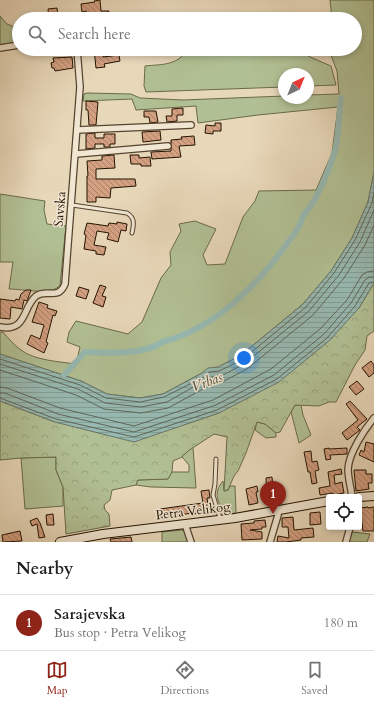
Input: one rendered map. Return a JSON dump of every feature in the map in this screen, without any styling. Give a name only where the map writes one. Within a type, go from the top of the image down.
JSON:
[{"type":"street","points":[[0,48],[12,46]]},
{"type":"street","name":"Savska","points":[[0,327],[8,328],[18,325],[33,299],[39,294],[59,293],[63,289],[66,277],[78,130],[80,87],[78,56]]},
{"type":"street","points":[[78,130],[191,125]]},
{"type":"street","points":[[76,154],[168,146]]},
{"type":"street","points":[[352,494],[348,472],[349,462],[359,440],[374,418]]},
{"type":"street","points":[[362,497],[374,496]]},
{"type":"street","name":"Petra Velikog","points":[[60,542],[103,534],[220,520],[326,502]]},
{"type":"street","points":[[270,542],[278,515],[278,510]]},
{"type":"street","points":[[185,524],[191,542]]},
{"type":"street","points":[[346,542],[349,530]]},
{"type":"lane","points":[[72,206],[127,213],[134,221],[132,233]]},
{"type":"lane","points":[[216,458],[213,495],[220,520]]},
{"type":"green space","points":[[330,0],[374,0],[374,172],[368,202],[352,238],[331,271],[303,304],[240,356],[218,367],[208,369],[163,394],[140,398],[107,394],[81,381],[0,354],[0,332],[3,332],[21,350],[33,356],[47,360],[76,364],[80,347],[67,342],[69,332],[76,321],[128,334],[142,322],[161,278],[171,265],[170,252],[181,231],[179,224],[195,221],[216,229],[203,255],[207,265],[225,264],[243,217],[255,201],[259,191],[316,190],[332,153],[338,107],[198,123],[196,106],[136,110],[132,99],[83,101],[84,94],[131,94],[140,98],[183,100],[278,96],[278,104],[314,104],[314,95],[339,94],[337,71],[331,56],[362,56],[362,12],[331,12]]},
{"type":"green space","points":[[0,16],[7,24],[12,26],[12,43],[0,45]]},
{"type":"green space","points":[[183,56],[309,56],[331,66],[336,85],[314,86],[314,68],[278,68],[278,87],[146,92],[144,86],[145,66],[164,64]]},
{"type":"green space","points":[[0,194],[45,201],[44,210],[47,224],[66,226],[60,285],[56,288],[44,291],[9,289],[13,262],[0,262]]},
{"type":"green space","points":[[374,283],[374,331],[367,336],[365,350],[355,365],[336,402],[329,402],[319,406],[295,405],[280,432],[276,433],[265,424],[257,422],[246,453],[228,490],[224,491],[227,437],[214,434],[188,451],[182,457],[173,461],[172,472],[168,479],[138,480],[136,485],[112,490],[110,500],[104,505],[105,510],[109,514],[110,526],[66,534],[63,487],[56,470],[56,457],[0,460],[0,401],[52,421],[134,441],[219,413],[359,308]]},
{"type":"green space","points":[[295,405],[301,405],[303,415],[311,435],[299,443],[291,412]]},
{"type":"green space","points":[[257,422],[265,424],[276,433],[276,437],[266,438],[255,430]]},
{"type":"green space","points":[[193,447],[196,488],[151,487],[136,485],[138,480],[168,479],[172,472],[189,472],[189,465],[182,457]]},
{"type":"green space","points":[[56,457],[56,470],[63,487],[63,506],[25,509],[21,458]]},
{"type":"green space","points":[[223,481],[224,491],[228,490],[230,486],[235,486],[236,513],[224,515],[217,494]]},
{"type":"green space","points":[[182,530],[186,533],[189,542],[162,542],[162,532]]},
{"type":"green space","points":[[352,532],[370,534],[367,542],[348,542]]},
{"type":"water","name":"Vrbas","points":[[374,172],[374,283],[359,308],[330,340],[279,382],[219,413],[134,442],[55,422],[0,401],[0,354],[81,381],[107,394],[140,398],[163,394],[202,373],[208,368],[218,367],[240,356],[303,304],[331,271],[352,238],[368,202]]},
{"type":"building","points":[[100,0],[101,11],[109,12],[82,12],[81,4],[95,2],[94,1]]},
{"type":"building","points":[[57,8],[57,12],[48,12],[48,9]]},
{"type":"building","points":[[95,56],[119,56],[120,61],[104,64],[105,67],[96,68]]},
{"type":"building","points":[[72,57],[73,68],[55,71],[54,68],[52,68],[51,63],[54,62],[53,58]]},
{"type":"building","points":[[86,101],[98,102],[96,125],[89,125]]},
{"type":"building","points":[[183,108],[183,115],[177,115],[177,121],[167,122],[166,116],[172,116],[172,109]]},
{"type":"building","points":[[144,111],[156,111],[158,122],[150,123],[149,117],[144,117]]},
{"type":"building","points":[[215,123],[221,123],[221,131],[213,131],[213,134],[205,133],[206,125],[215,126]]},
{"type":"building","points":[[160,131],[161,140],[143,142],[142,132]]},
{"type":"building","points":[[95,133],[95,138],[104,138],[104,134],[115,134],[115,144],[110,144],[110,147],[104,147],[104,144],[95,144],[95,148],[86,149],[86,134]]},
{"type":"building","points":[[194,136],[195,145],[179,146],[181,157],[152,159],[151,152],[171,151],[171,140],[182,139],[181,137]]},
{"type":"building","points":[[114,155],[115,168],[96,169],[96,179],[135,179],[136,186],[111,188],[110,198],[96,197],[96,202],[87,202],[87,161],[102,160],[102,156]]},
{"type":"building","points":[[130,155],[139,155],[139,158],[150,157],[151,166],[131,164]]},
{"type":"building","points":[[117,222],[127,224],[126,231],[121,230],[118,242],[107,239],[109,233],[97,231],[94,245],[106,247],[104,255],[96,254],[96,251],[84,249],[86,235],[84,234],[87,223],[108,226],[109,223],[117,224]]},
{"type":"building","points":[[100,285],[106,287],[102,296],[106,297],[103,307],[93,303]]},
{"type":"building","points":[[79,287],[89,290],[86,299],[76,296]]},
{"type":"building","points":[[26,290],[31,290],[27,301],[24,300],[22,309],[11,307],[10,319],[0,318],[0,299],[15,301],[16,299],[19,300],[21,294]]},
{"type":"building","points":[[39,302],[48,305],[47,308],[57,311],[55,316],[53,315],[46,342],[48,343],[44,353],[27,344],[31,335],[40,339],[44,325],[32,322]]},
{"type":"building","points":[[371,361],[374,365],[374,373],[369,377],[362,368]]},
{"type":"building","points":[[357,381],[364,389],[356,395],[349,387]]},
{"type":"building","points":[[350,401],[367,419],[357,427],[360,430],[347,440],[342,433],[358,420],[346,404]]},
{"type":"building","points":[[366,442],[374,444],[374,462],[359,455],[361,450],[364,452]]},
{"type":"building","points":[[347,448],[347,454],[330,455],[331,459],[326,460],[324,449]]},
{"type":"building","points":[[311,451],[312,462],[317,461],[319,470],[315,471],[317,483],[312,484],[304,452]]},
{"type":"building","points":[[341,469],[342,474],[334,475],[335,484],[342,482],[344,493],[320,495],[319,488],[330,486],[328,472]]},
{"type":"building","points":[[354,470],[366,470],[366,474],[372,474],[372,483],[368,483],[369,489],[356,491]]},
{"type":"building","points":[[272,477],[274,498],[267,498],[266,478]]},
{"type":"building","points":[[257,486],[258,492],[256,492],[258,503],[249,505],[246,489]]},
{"type":"building","points":[[209,490],[210,498],[207,498],[209,512],[161,518],[160,509],[203,503],[201,491]]},
{"type":"building","points":[[374,507],[374,531],[363,531],[362,508]]},
{"type":"building","points":[[320,512],[321,524],[310,525],[310,513]]},
{"type":"building","points":[[53,514],[54,525],[47,525],[46,515]]},
{"type":"building","points":[[293,517],[294,530],[313,528],[314,537],[301,538],[301,540],[277,542],[278,536],[289,538],[288,527],[282,527],[282,518]]},
{"type":"building","points":[[37,518],[45,537],[39,538],[37,524],[32,526],[30,521]]},
{"type":"building","points":[[265,520],[266,527],[262,527],[262,529],[250,530],[262,532],[262,539],[242,540],[241,524]]},
{"type":"building","points":[[20,531],[22,541],[3,542],[2,535]]},
{"type":"building","points":[[131,537],[132,542],[111,542],[110,539]]},
{"type":"waterway","points":[[64,375],[85,352],[114,353],[146,349],[198,328],[214,318],[245,293],[259,279],[292,237],[298,228],[303,215],[318,194],[335,151],[341,98]]},
{"type":"place","name":"Sarajevska","points":[[273,514]]}]
